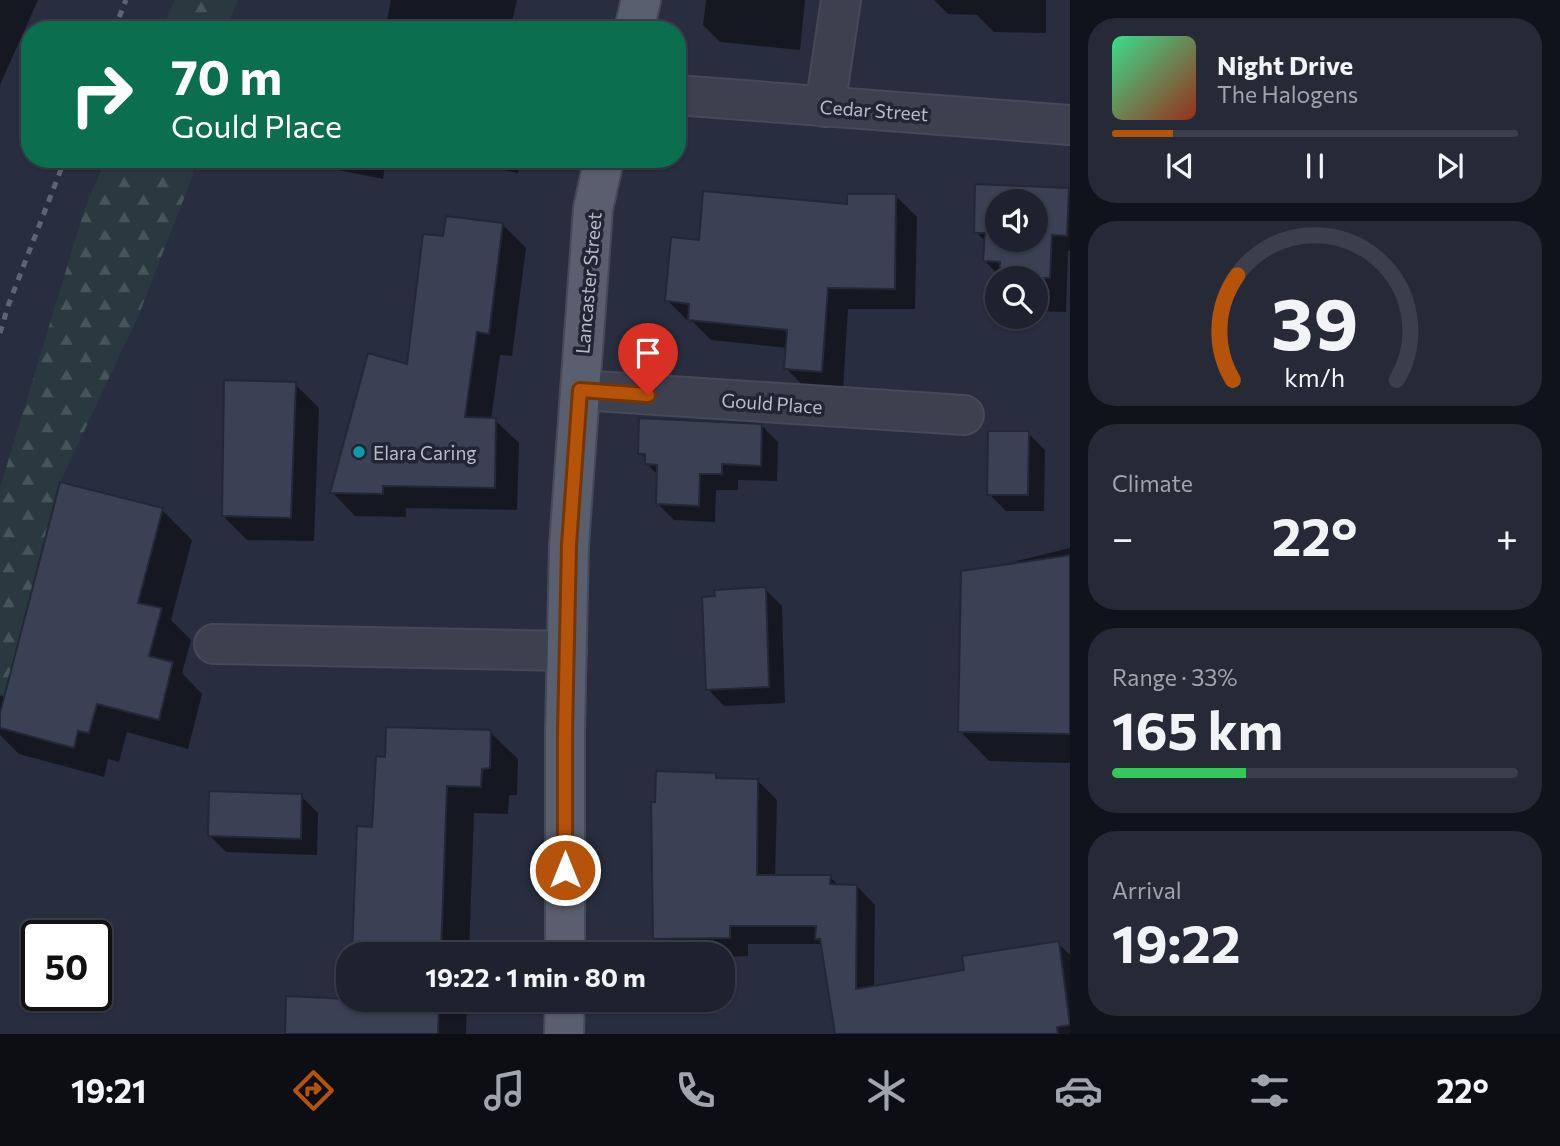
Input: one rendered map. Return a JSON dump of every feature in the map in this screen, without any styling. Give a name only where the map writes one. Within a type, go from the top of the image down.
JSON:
[{"type":"main road","points":[[636,21],[641,0]]},
{"type":"main road","name":"Lancaster Street","points":[[565,942],[565,732],[569,545],[593,209],[602,168]]},
{"type":"main road","points":[[564,1034],[565,1012]]},
{"type":"street","points":[[825,107],[841,0]]},
{"type":"street","name":"Cedar Street","points":[[686,96],[1070,125]]},
{"type":"street","name":"Gould Place","points":[[580,390],[964,415]]},
{"type":"street","points":[[214,644],[567,651]]},
{"type":"green space","points":[[175,0],[238,0],[229,21],[166,21]]},
{"type":"green space","points":[[102,168],[192,168],[193,175],[139,314],[60,482],[5,695],[0,694],[0,488],[85,208]]},
{"type":"building","points":[[975,184],[1069,188],[1067,236],[1052,235],[1050,278],[1048,266],[1000,266],[1000,262],[983,261],[985,233],[974,233]]},
{"type":"building","points":[[703,191],[847,204],[847,194],[896,194],[895,289],[828,288],[822,372],[784,369],[787,330],[688,320],[689,304],[665,301],[671,237],[699,240]]},
{"type":"building","points":[[446,216],[503,223],[489,334],[477,332],[465,417],[496,418],[495,488],[383,486],[383,494],[330,493],[368,353],[407,364],[423,234],[443,236]]},
{"type":"building","points":[[224,380],[296,382],[291,518],[222,516]]},
{"type":"building","points":[[639,418],[762,424],[761,466],[722,464],[722,474],[700,474],[699,506],[656,504],[657,465],[645,464],[645,454],[638,454]]},
{"type":"building","points":[[988,431],[1029,431],[1028,495],[987,495]]},
{"type":"building","points":[[60,482],[163,508],[138,603],[162,608],[149,656],[173,662],[159,720],[97,704],[89,733],[78,731],[74,748],[0,728],[0,713]]},
{"type":"building","points":[[1070,555],[1070,734],[958,732],[961,571]]},
{"type":"building","points":[[766,587],[769,687],[706,690],[702,597],[715,596],[714,590]]},
{"type":"building","points":[[386,727],[491,730],[490,768],[482,769],[481,787],[447,786],[441,942],[352,942],[357,826],[372,827],[376,756],[385,757]]},
{"type":"building","points":[[656,771],[716,773],[716,778],[758,779],[757,875],[831,875],[830,884],[857,885],[856,989],[964,970],[962,956],[1059,941],[1070,1025],[1057,1027],[1058,1034],[835,1034],[820,939],[815,939],[816,926],[730,926],[730,938],[653,939],[651,802],[655,802]]},
{"type":"building","points":[[209,791],[302,794],[301,839],[208,836]]},
{"type":"building","points":[[286,996],[336,998],[336,1012],[439,1012],[438,1034],[285,1034]]},
{"type":"railway","points":[[118,21],[126,0]]},
{"type":"railway","points":[[0,333],[62,168]]},
{"type":"place","name":"Elara Caring","points":[[359,452]]},
{"type":"route","points":[[565,870],[569,545],[580,390],[648,395]]}]
